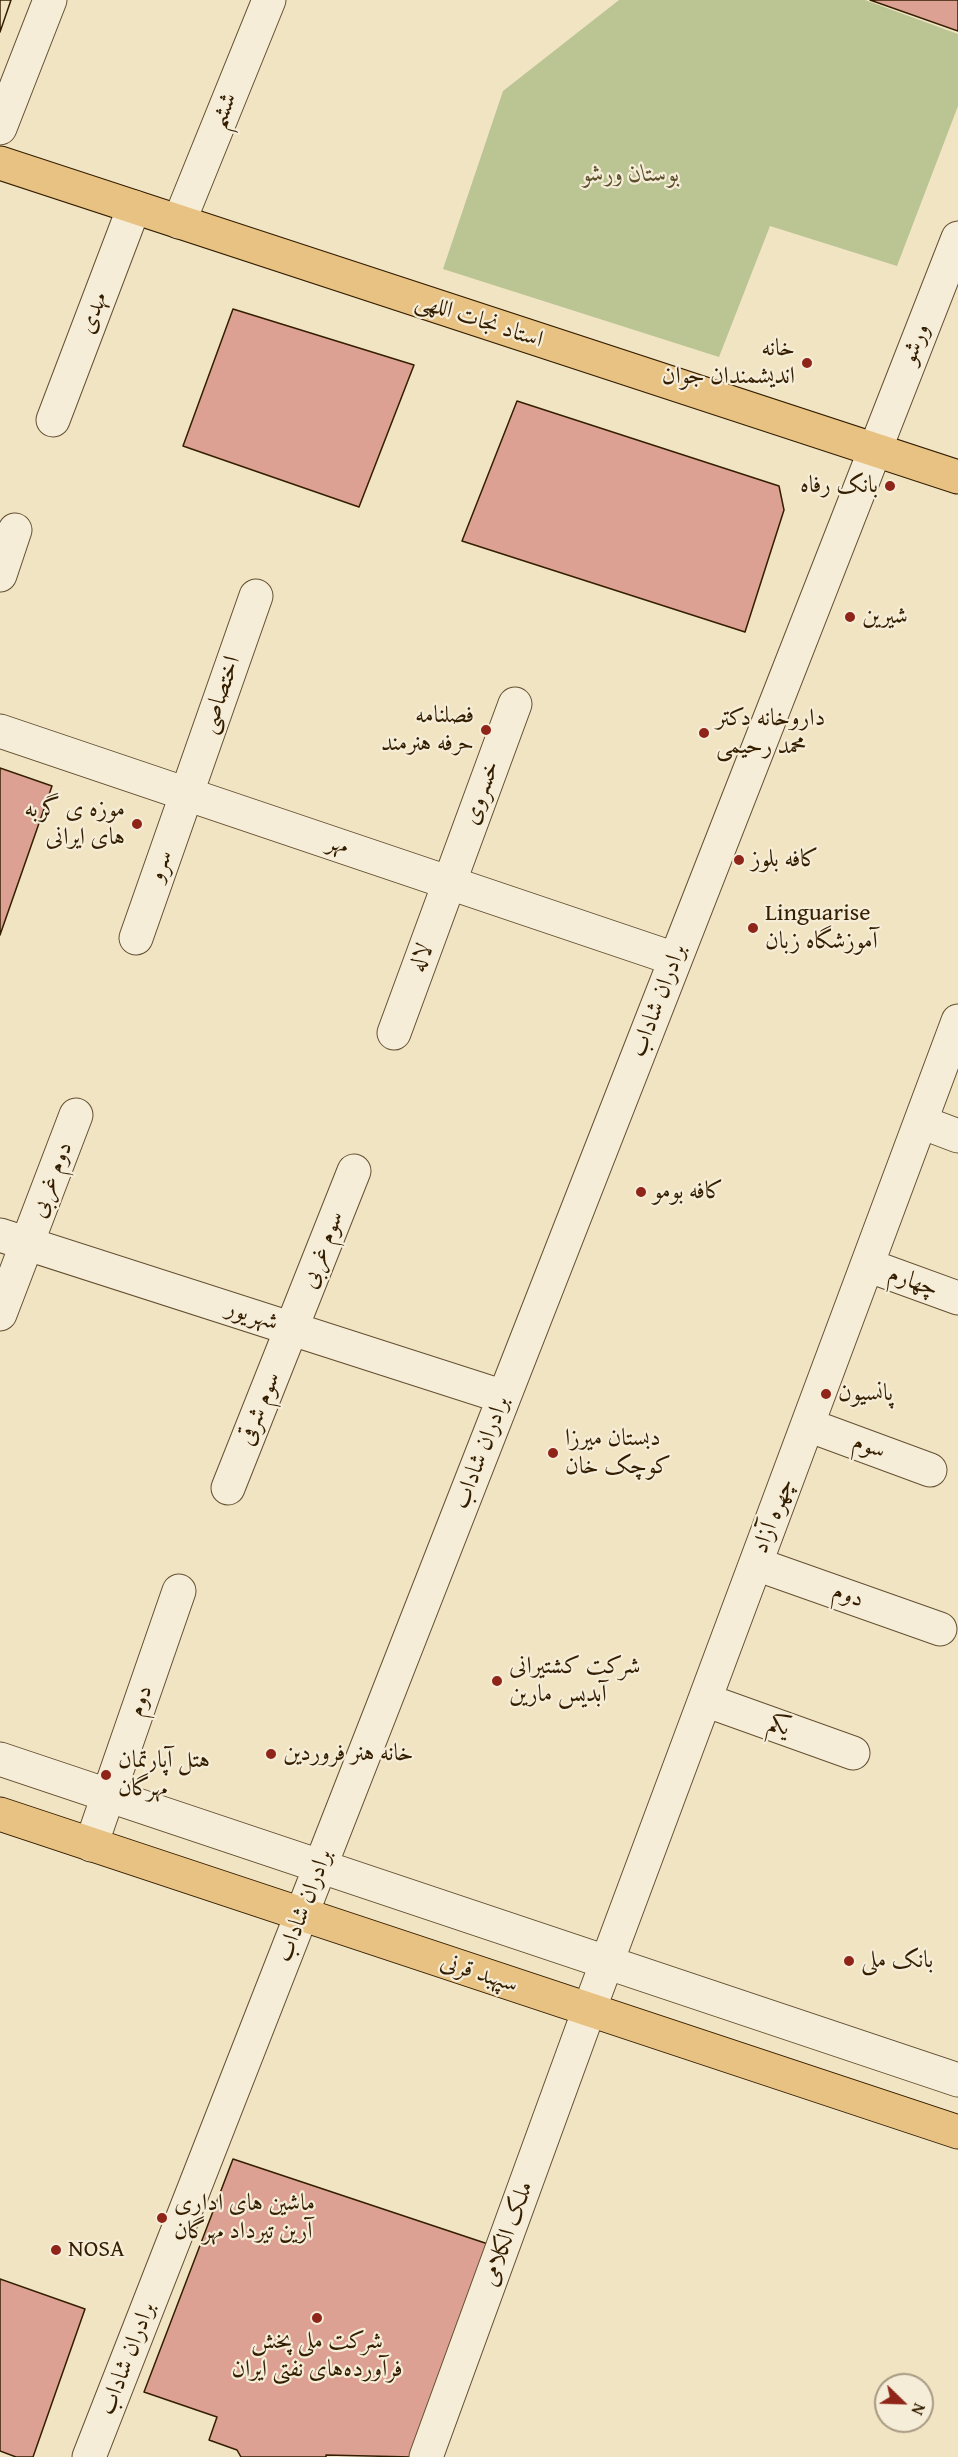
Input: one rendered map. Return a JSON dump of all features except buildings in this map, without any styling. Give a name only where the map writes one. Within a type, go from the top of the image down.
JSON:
[{"type":"main road","name":"استاد نجات اللهی","points":[[0,163],[958,477]]},
{"type":"main road","name":"سپهبد قرنی","points":[[0,1814],[301,1916],[958,2132]]},
{"type":"street","points":[[0,128],[50,0]]},
{"type":"street","name":"ششم","points":[[179,222],[269,0]]},
{"type":"street","name":"مهدی","points":[[53,420],[134,207]]},
{"type":"street","name":"ورشو","points":[[874,450],[958,238]]},
{"type":"street","name":"برادران شاداب","points":[[89,2457],[874,450]]},
{"type":"street","points":[[0,575],[15,530]]},
{"type":"street","name":"اختصاصی","points":[[186,794],[256,596]]},
{"type":"street","name":"خسروی","points":[[449,883],[515,704]]},
{"type":"street","name":"مهر","points":[[0,731],[675,959]]},
{"type":"street","name":"سرو","points":[[136,938],[186,794]]},
{"type":"street","name":"لاله","points":[[394,1033],[449,883]]},
{"type":"street","name":"چهره آزاد","points":[[589,2010],[958,1021]]},
{"type":"street","name":"دوم غربی","points":[[0,1314],[14,1240],[76,1115]]},
{"type":"street","points":[[921,1122],[958,1136]]},
{"type":"street","name":"سوم غربی","points":[[292,1329],[354,1171]]},
{"type":"street","name":"شهریور","points":[[14,1240],[504,1396]]},
{"type":"street","name":"چهارم","points":[[867,1265],[958,1299]]},
{"type":"street","name":"سوم شرقی","points":[[228,1488],[292,1329]]},
{"type":"street","name":"سوم","points":[[808,1425],[930,1470]]},
{"type":"street","name":"دوم","points":[[756,1564],[940,1629]]},
{"type":"street","name":"دوم","points":[[91,1845],[179,1591]]},
{"type":"street","name":"یکم","points":[[705,1700],[853,1753]]},
{"type":"street","points":[[0,1759],[958,2080]]},
{"type":"street","name":"ملک الکلامی","points":[[426,2457],[589,2010]]},
{"type":"green space","name":"بوستان ورشو","points":[[619,0],[865,0],[958,34],[958,106],[897,266],[770,226],[719,357],[443,269],[503,91]]},
{"type":"place","name":"خانه اندیشمندان جوان","points":[[807,363]]},
{"type":"place","name":"بانک رفاه","points":[[890,486]]},
{"type":"place","name":"شیرین","points":[[850,617]]},
{"type":"place","name":"فصلنامه حرفه هنرمند","points":[[486,730]]},
{"type":"place","name":"داروخانه دکتر محمد رحیمی","points":[[704,733]]},
{"type":"place","name":"موزه ی گربه های ایرانی","points":[[137,824]]},
{"type":"place","name":"کافه بلوز","points":[[739,860]]},
{"type":"place","name":"Linguarise آموزشگاه زبان","points":[[753,928]]},
{"type":"place","name":"کافه بومو","points":[[641,1192]]},
{"type":"place","name":"پانسیون","points":[[826,1394]]},
{"type":"place","name":"دبستان میرزا کوچک خان","points":[[553,1453]]},
{"type":"place","name":"شرکت کشتیرانی آبدیس مارین","points":[[497,1681]]},
{"type":"place","name":"خانه هنر فروردین","points":[[271,1754]]},
{"type":"place","name":"هتل آپارتمان مهرگان","points":[[106,1775]]},
{"type":"place","name":"بانک ملی","points":[[849,1961]]},
{"type":"place","name":"ماشین های اداری آرین تیرداد مهرگان","points":[[162,2218]]},
{"type":"place","name":"NOSA","points":[[56,2250]]},
{"type":"place","name":"شرکت ملی پخش فرآورده‌های نفتی ایران","points":[[317,2318]]}]
